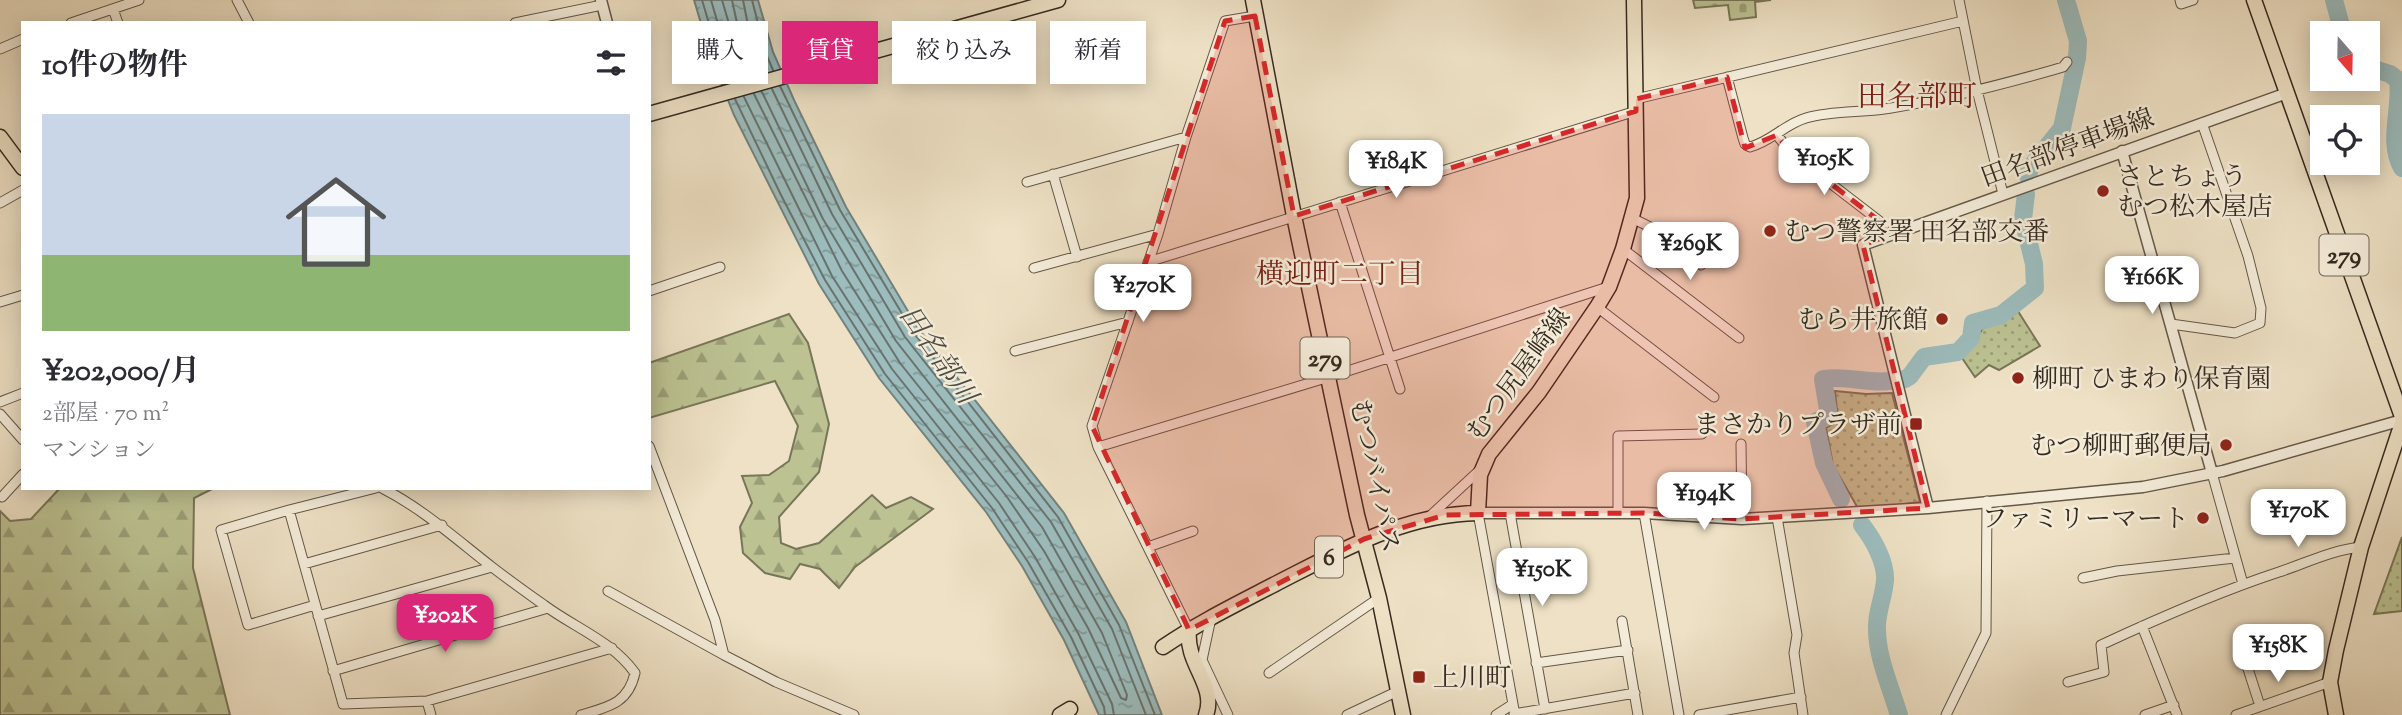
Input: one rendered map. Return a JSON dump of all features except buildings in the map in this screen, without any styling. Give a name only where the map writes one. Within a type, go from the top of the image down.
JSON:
[{"type":"main road","points":[[651,113],[1058,0]]},
{"type":"main road","name":"むつバイパス","points":[[1253,0],[1294,216],[1357,515],[1379,598],[1403,715]]},
{"type":"main road","name":"むつ尻屋崎線","points":[[1478,513],[1479,487],[1489,454],[1539,392],[1597,307],[1609,286],[1623,249],[1637,198],[1634,0]]},
{"type":"main road","name":"279","points":[[2254,0],[2402,420]]},
{"type":"main road","points":[[0,137],[21,165]]},
{"type":"main road","points":[[2336,715],[2330,682],[2361,547],[2402,420]]},
{"type":"main road","name":"6","points":[[1163,647],[1211,618],[1364,539],[1429,517],[1478,513]]},
{"type":"main road","points":[[1189,630],[1188,650],[1210,702],[1206,715]]},
{"type":"street","points":[[77,21],[139,0]]},
{"type":"street","points":[[237,0],[248,21]]},
{"type":"street","points":[[2180,0],[2181,4],[2193,0]]},
{"type":"street","points":[[523,21],[602,2],[607,21]]},
{"type":"street","points":[[1960,2],[1977,90],[2003,194]]},
{"type":"street","points":[[113,9],[117,21]]},
{"type":"street","points":[[1189,630],[1098,447],[1093,426],[1158,234],[1186,137],[1225,21],[1255,16]]},
{"type":"street","points":[[1148,262],[1727,78],[1964,21]]},
{"type":"street","points":[[0,49],[21,40]]},
{"type":"street","points":[[1727,78],[1745,145],[1750,147],[1763,144],[1789,125],[1817,116],[1889,109],[1977,90],[2053,71],[2067,62]]},
{"type":"street","name":"田名部停車場線","points":[[1928,508],[1863,245],[2287,93]]},
{"type":"street","points":[[2171,324],[2235,333],[2260,323],[2261,308],[2248,256],[2202,123]]},
{"type":"street","points":[[1777,135],[1791,153],[1895,233]]},
{"type":"street","points":[[1027,182],[1186,137]]},
{"type":"street","points":[[2122,151],[2242,584]]},
{"type":"street","points":[[1053,174],[1077,257]]},
{"type":"street","points":[[0,203],[21,191]]},
{"type":"street","points":[[1340,202],[1400,389]]},
{"type":"street","points":[[1632,218],[1664,234],[1701,265]]},
{"type":"street","points":[[1034,268],[1158,234]]},
{"type":"street","points":[[1623,249],[1739,338]]},
{"type":"street","points":[[651,290],[720,267]]},
{"type":"street","points":[[1098,447],[1329,377],[1609,286]]},
{"type":"street","points":[[0,302],[21,296]]},
{"type":"street","points":[[1597,307],[1714,397]]},
{"type":"street","points":[[1015,351],[1128,322]]},
{"type":"street","points":[[0,402],[21,394]]},
{"type":"street","points":[[0,414],[21,438]]},
{"type":"street","points":[[1514,711],[1478,513],[1644,513],[1742,519],[1928,508],[2143,487],[2212,473],[2402,420]]},
{"type":"street","points":[[1618,513],[1618,436],[1702,434]]},
{"type":"street","points":[[1741,444],[1742,519]]},
{"type":"street","points":[[651,451],[715,620],[724,655]]},
{"type":"street","points":[[1429,517],[1483,467]]},
{"type":"street","points":[[2,497],[21,476]]},
{"type":"street","points":[[315,605],[248,625],[221,530],[368,490]]},
{"type":"street","points":[[385,490],[442,525],[492,568],[548,608],[612,648],[635,673],[623,699],[581,715]]},
{"type":"street","points":[[1946,715],[1986,634],[1987,501]]},
{"type":"street","points":[[289,510],[343,704],[427,701],[612,648]]},
{"type":"street","points":[[1510,513],[1545,709]]},
{"type":"street","points":[[1644,513],[1679,715]]},
{"type":"street","points":[[1777,517],[1797,635],[1794,653],[1803,715]]},
{"type":"street","points":[[304,564],[442,525]]},
{"type":"street","points":[[1148,547],[1193,531]]},
{"type":"street","points":[[2068,682],[2104,672],[2101,645],[2142,626],[2242,584],[2342,549],[2361,547]]},
{"type":"street","points":[[2083,578],[2117,570],[2235,558]]},
{"type":"street","points":[[318,616],[492,568]]},
{"type":"street","points":[[608,590],[776,682],[854,715]]},
{"type":"street","points":[[1269,673],[1379,598]]},
{"type":"street","points":[[333,671],[548,608]]},
{"type":"street","points":[[1211,618],[1202,660],[1228,715]]},
{"type":"street","points":[[1622,621],[1638,715]]},
{"type":"street","points":[[2142,626],[2178,715]]},
{"type":"street","points":[[2260,706],[2240,644],[2271,634]]},
{"type":"street","points":[[1536,663],[1628,650]]},
{"type":"street","points":[[2236,715],[2330,682]]},
{"type":"street","points":[[1347,715],[1398,691]]},
{"type":"street","points":[[1496,715],[1635,693]]},
{"type":"street","points":[[1699,715],[1801,697]]},
{"type":"street","points":[[427,701],[431,715]]},
{"type":"street","points":[[2145,715],[2174,705]]},
{"type":"highlighted area","points":[[1255,16],[1294,216],[1636,111],[1636,99],[1727,77],[1745,148],[1777,135],[1791,153],[1895,233],[1863,245],[1928,508],[1742,519],[1644,513],[1445,515],[1364,539],[1189,630],[1092,426],[1225,21]]},
{"type":"green space","points":[[1693,0],[1771,0],[1755,2],[1756,17],[1730,20],[1728,5],[1695,8]]},
{"type":"green space","points":[[2016,308],[2040,346],[1999,370],[1989,365],[1975,377],[1960,355],[1973,343],[1983,328]]},
{"type":"green space","points":[[789,314],[808,343],[829,424],[819,472],[779,517],[781,543],[796,549],[819,543],[872,495],[886,508],[911,497],[933,509],[855,567],[839,588],[820,569],[800,564],[790,579],[765,573],[743,553],[740,527],[752,503],[742,476],[769,475],[789,461],[798,426],[775,381],[651,417],[651,362]]},
{"type":"green space","points":[[1835,391],[1892,393],[1920,502],[1859,510],[1833,465],[1826,428],[1838,421]]},
{"type":"green space","points":[[58,490],[210,490],[194,498],[193,568],[230,715],[0,715],[0,511],[10,521],[31,519]]},
{"type":"green space","points":[[2402,537],[2402,611],[2374,614]]},
{"type":"water","points":[[694,0],[758,0],[764,21],[700,21]]},
{"type":"water","points":[[768,35],[782,73],[782,84],[787,84],[846,207],[918,328],[1064,513],[1126,622],[1162,715],[1099,715],[1064,640],[1022,566],[986,512],[879,378],[819,284],[734,115],[722,84],[768,84]]},
{"type":"waterway","points":[[2028,176],[2030,168],[2062,128],[2078,41],[2066,0]]},
{"type":"waterway","points":[[2334,0],[2340,21]]},
{"type":"waterway","points":[[2380,71],[2398,80],[2395,136],[2402,168]]},
{"type":"waterway","points":[[1905,379],[1924,357],[1958,352],[1971,338],[1973,323],[2001,315],[2035,288],[2034,264],[2023,219],[2026,194]]},
{"type":"waterway","points":[[1841,499],[1824,463],[1815,422],[1829,416],[1823,379],[1890,381]]},
{"type":"waterway","points":[[1862,525],[1881,558],[1885,573],[1877,623],[1878,640],[1899,715]]},
{"type":"place","name":"さとちょう むつ松木屋店","points":[[2103,191]]},
{"type":"place","name":"むつ警察署 田名部交番","points":[[1770,231]]},
{"type":"place","name":"むら井旅館","points":[[1942,319]]},
{"type":"place","name":"柳町 ひまわり保育園","points":[[2018,378]]},
{"type":"place","name":"まさかりプラザ前","points":[[1916,424]]},
{"type":"place","name":"むつ柳町郵便局","points":[[2226,445]]},
{"type":"place","name":"ファミリーマート","points":[[2203,518]]},
{"type":"place","name":"上川町","points":[[1419,677]]},
{"type":"district","name":"田名部町","points":[[1917,96]]},
{"type":"district","name":"横迎町二丁目","points":[[1340,273]]},
{"type":"water label","name":"田名部川","points":[[939,354]]}]
